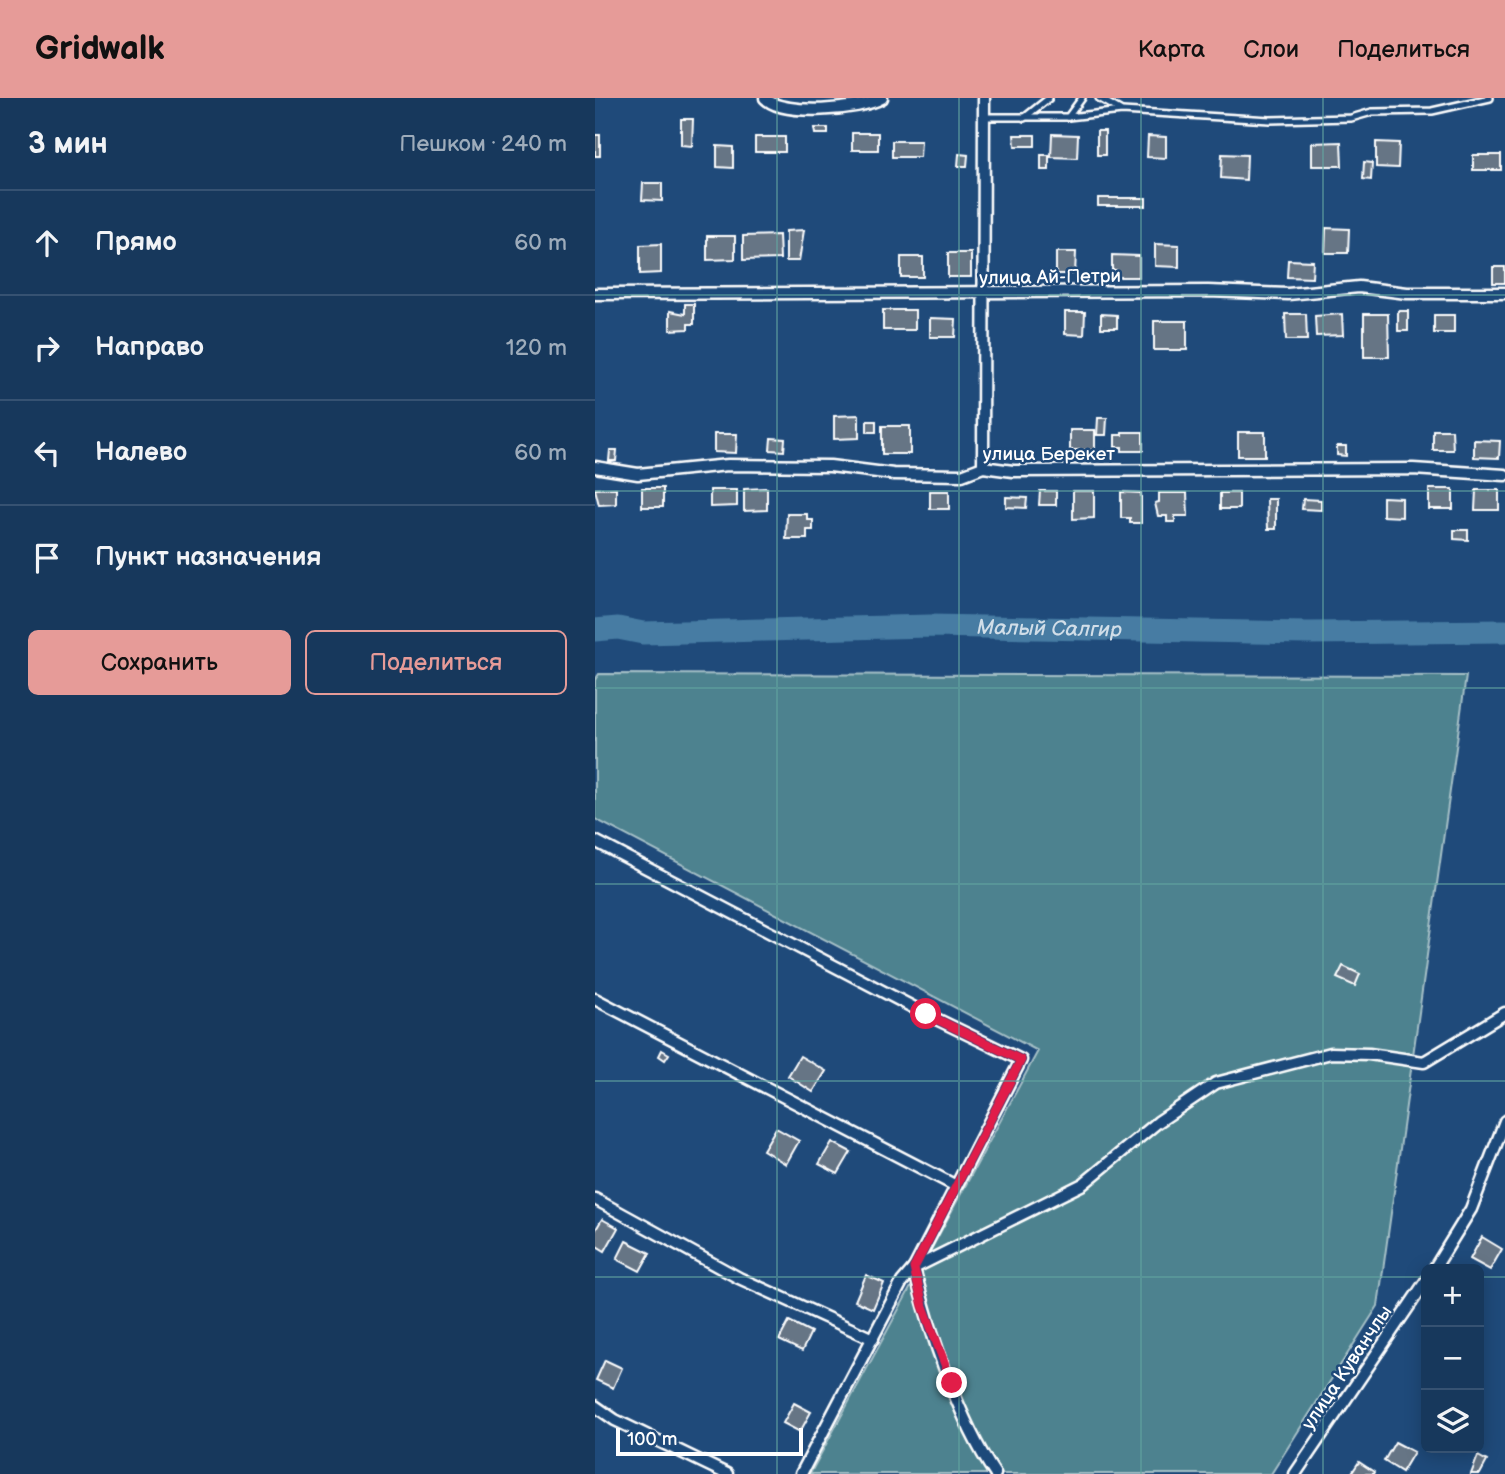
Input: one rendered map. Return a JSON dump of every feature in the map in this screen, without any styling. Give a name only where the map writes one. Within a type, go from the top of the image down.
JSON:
[{"type":"street","points":[[765,98],[783,107],[838,109],[855,108],[882,98]]},
{"type":"street","points":[[983,467],[984,98]]},
{"type":"street","name":"улица Ай-Петри","points":[[595,294],[1208,291],[1288,294],[1359,287],[1407,293],[1505,293]]},
{"type":"street","name":"улица Берекет","points":[[595,467],[638,474],[728,465],[830,466],[893,474],[962,475],[983,467],[1013,471],[1413,469],[1505,475]]},
{"type":"street","points":[[595,841],[903,1002],[1021,1060],[914,1268],[902,1282],[801,1474]]},
{"type":"street","points":[[595,999],[956,1186]]},
{"type":"street","points":[[914,1268],[1083,1184],[1158,1122],[1216,1083],[1331,1053],[1369,1054],[1424,1062],[1505,1013]]},
{"type":"street","points":[[1437,1264],[1471,1209],[1505,1121]]},
{"type":"street","points":[[595,1199],[739,1278],[873,1339]]},
{"type":"street","points":[[914,1268],[923,1306],[976,1445],[995,1474]]},
{"type":"street","name":"улица Куванчлы","points":[[1295,1474],[1421,1288]]},
{"type":"street","points":[[595,1406],[615,1420],[727,1474]]},
{"type":"lane","points":[[1024,118],[1049,98]]},
{"type":"lane","points":[[1068,117],[1082,98]]},
{"type":"lane","points":[[1099,98],[1122,111]]},
{"type":"lane","points":[[982,117],[1068,117],[1122,111],[1270,120],[1337,118],[1372,112],[1432,111],[1490,98]]},
{"type":"green space","points":[[599,674],[1466,676],[1378,1306],[1271,1474],[810,1474],[1038,1051],[595,819],[595,680]]},
{"type":"building","points":[[681,119],[693,119],[692,146],[681,145]]},
{"type":"building","points":[[814,128],[828,128],[828,134],[815,134]]},
{"type":"building","points":[[1097,131],[1105,131],[1105,155],[1097,155]]},
{"type":"building","points":[[852,133],[878,133],[878,150],[852,150]]},
{"type":"building","points":[[1052,134],[1078,135],[1077,158],[1051,157]]},
{"type":"building","points":[[595,135],[600,135],[600,156],[595,156]]},
{"type":"building","points":[[1014,135],[1035,135],[1035,146],[1015,146]]},
{"type":"building","points":[[1148,136],[1166,137],[1166,158],[1147,157]]},
{"type":"building","points":[[755,137],[785,137],[785,152],[755,152]]},
{"type":"building","points":[[892,141],[921,141],[920,157],[892,157]]},
{"type":"building","points":[[1341,142],[1342,166],[1312,166],[1312,143]]},
{"type":"building","points":[[1376,142],[1399,143],[1398,168],[1376,167]]},
{"type":"building","points":[[717,146],[733,147],[733,168],[717,167]]},
{"type":"building","points":[[959,154],[968,155],[967,166],[958,166]]},
{"type":"building","points":[[1222,154],[1247,155],[1246,180],[1221,178]]},
{"type":"building","points":[[1041,155],[1049,155],[1049,170],[1041,170]]},
{"type":"building","points":[[1473,155],[1501,155],[1501,170],[1473,170]]},
{"type":"building","points":[[1364,162],[1372,163],[1371,180],[1363,179]]},
{"type":"building","points":[[643,183],[662,183],[662,201],[642,200]]},
{"type":"building","points":[[1098,198],[1146,198],[1146,206],[1098,206]]},
{"type":"building","points":[[1326,228],[1349,229],[1348,253],[1325,253]]},
{"type":"building","points":[[804,230],[799,261],[786,261],[786,231]]},
{"type":"building","points":[[779,235],[780,259],[743,260],[743,236]]},
{"type":"building","points":[[707,236],[735,236],[735,259],[707,260]]},
{"type":"building","points":[[661,244],[661,273],[640,274],[640,245]]},
{"type":"building","points":[[1155,244],[1179,245],[1179,267],[1155,266]]},
{"type":"building","points":[[1056,252],[1076,252],[1075,274],[1056,274]]},
{"type":"building","points":[[948,253],[971,253],[971,277],[948,277]]},
{"type":"building","points":[[1112,255],[1139,256],[1139,277],[1116,277],[1116,270],[1112,270]]},
{"type":"building","points":[[901,257],[923,257],[923,277],[901,277]]},
{"type":"building","points":[[1288,260],[1313,261],[1312,278],[1287,277]]},
{"type":"building","points":[[1493,267],[1505,267],[1505,283],[1493,283]]},
{"type":"building","points":[[685,304],[694,304],[694,324],[688,324],[688,329],[670,330],[670,311],[685,314]]},
{"type":"building","points":[[883,310],[915,310],[915,330],[883,330]]},
{"type":"building","points":[[1398,311],[1408,311],[1408,331],[1398,331]]},
{"type":"building","points":[[1065,312],[1085,312],[1084,335],[1065,334]]},
{"type":"building","points":[[1101,314],[1117,315],[1117,328],[1101,328]]},
{"type":"building","points":[[1285,314],[1306,314],[1307,340],[1286,340]]},
{"type":"building","points":[[1342,314],[1343,335],[1316,336],[1315,316]]},
{"type":"building","points":[[1364,314],[1388,314],[1389,357],[1364,357]]},
{"type":"building","points":[[1434,315],[1454,315],[1454,333],[1434,333]]},
{"type":"building","points":[[930,318],[956,319],[955,337],[930,337]]},
{"type":"building","points":[[1154,321],[1187,321],[1187,350],[1154,350]]},
{"type":"building","points":[[859,415],[859,438],[834,439],[834,416]]},
{"type":"building","points":[[1098,418],[1107,418],[1106,435],[1097,435]]},
{"type":"building","points":[[867,421],[876,421],[876,432],[867,432]]},
{"type":"building","points":[[882,426],[910,426],[910,454],[882,454]]},
{"type":"building","points":[[1070,430],[1095,430],[1095,450],[1070,450]]},
{"type":"building","points":[[1433,430],[1452,430],[1453,450],[1433,450]]},
{"type":"building","points":[[1122,432],[1143,432],[1143,451],[1122,451],[1122,447],[1115,447],[1115,435],[1122,435]]},
{"type":"building","points":[[1238,432],[1265,432],[1265,456],[1238,456]]},
{"type":"building","points":[[714,434],[737,434],[736,453],[714,452]]},
{"type":"building","points":[[771,438],[785,439],[784,451],[770,450]]},
{"type":"building","points":[[1474,440],[1500,441],[1499,458],[1474,457]]},
{"type":"building","points":[[1337,446],[1346,446],[1346,456],[1337,455]]},
{"type":"building","points":[[610,450],[617,450],[616,461],[609,461]]},
{"type":"building","points":[[616,488],[616,504],[599,505],[595,489]]},
{"type":"building","points":[[642,488],[663,488],[663,507],[642,507]]},
{"type":"building","points":[[767,488],[767,510],[744,511],[744,489]]},
{"type":"building","points":[[1429,489],[1453,489],[1453,509],[1429,509]]},
{"type":"building","points":[[710,490],[737,490],[737,506],[710,507]]},
{"type":"building","points":[[1476,490],[1499,490],[1499,510],[1475,510]]},
{"type":"building","points":[[930,491],[949,491],[949,509],[930,509]]},
{"type":"building","points":[[1040,491],[1056,491],[1056,505],[1039,505]]},
{"type":"building","points":[[1073,491],[1094,491],[1094,518],[1073,519]]},
{"type":"building","points":[[1121,492],[1141,493],[1141,523],[1130,523],[1130,518],[1121,518]]},
{"type":"building","points":[[1159,493],[1187,493],[1188,516],[1175,516],[1175,522],[1167,522],[1167,516],[1158,516],[1155,503],[1159,502]]},
{"type":"building","points":[[1220,493],[1239,493],[1239,509],[1220,509]]},
{"type":"building","points":[[1006,497],[1027,498],[1026,508],[1006,507]]},
{"type":"building","points":[[1383,497],[1402,498],[1402,517],[1383,516]]},
{"type":"building","points":[[1267,499],[1276,499],[1276,529],[1268,529]]},
{"type":"building","points":[[1303,499],[1321,500],[1321,510],[1302,509]]},
{"type":"building","points":[[787,514],[807,514],[807,520],[813,520],[813,530],[807,530],[807,539],[786,539]]},
{"type":"building","points":[[1454,530],[1468,530],[1468,540],[1454,539]]},
{"type":"building","points":[[1343,966],[1360,974],[1355,986],[1337,978]]},
{"type":"building","points":[[662,1050],[669,1054],[665,1060],[659,1056]]},
{"type":"building","points":[[800,1056],[826,1071],[813,1092],[788,1076]]},
{"type":"building","points":[[776,1128],[799,1141],[786,1164],[763,1150]]},
{"type":"building","points":[[832,1142],[851,1152],[838,1174],[819,1164]]},
{"type":"building","points":[[602,1219],[618,1228],[605,1251],[595,1245],[595,1231]]},
{"type":"building","points":[[1482,1237],[1502,1249],[1490,1270],[1484,1264],[1470,1259]]},
{"type":"building","points":[[626,1241],[650,1253],[640,1271],[617,1259]]},
{"type":"building","points":[[866,1275],[884,1283],[873,1309],[855,1301]]},
{"type":"building","points":[[789,1321],[811,1332],[802,1351],[779,1340]]},
{"type":"building","points":[[605,1360],[622,1368],[613,1388],[596,1380]]},
{"type":"building","points":[[794,1403],[811,1412],[800,1432],[783,1423]]},
{"type":"building","points":[[1395,1442],[1414,1452],[1402,1472],[1384,1461]]},
{"type":"building","points":[[1478,1456],[1487,1461],[1480,1474],[1471,1474]]},
{"type":"building","points":[[1359,1462],[1374,1472],[1373,1474],[1351,1474]]},
{"type":"waterway","name":"Малый Салгир","points":[[595,630],[618,628],[643,633],[930,626],[1308,633],[1505,631]]},
{"type":"route","points":[[926,1014],[1021,1060],[914,1268],[923,1306],[952,1383]]}]
